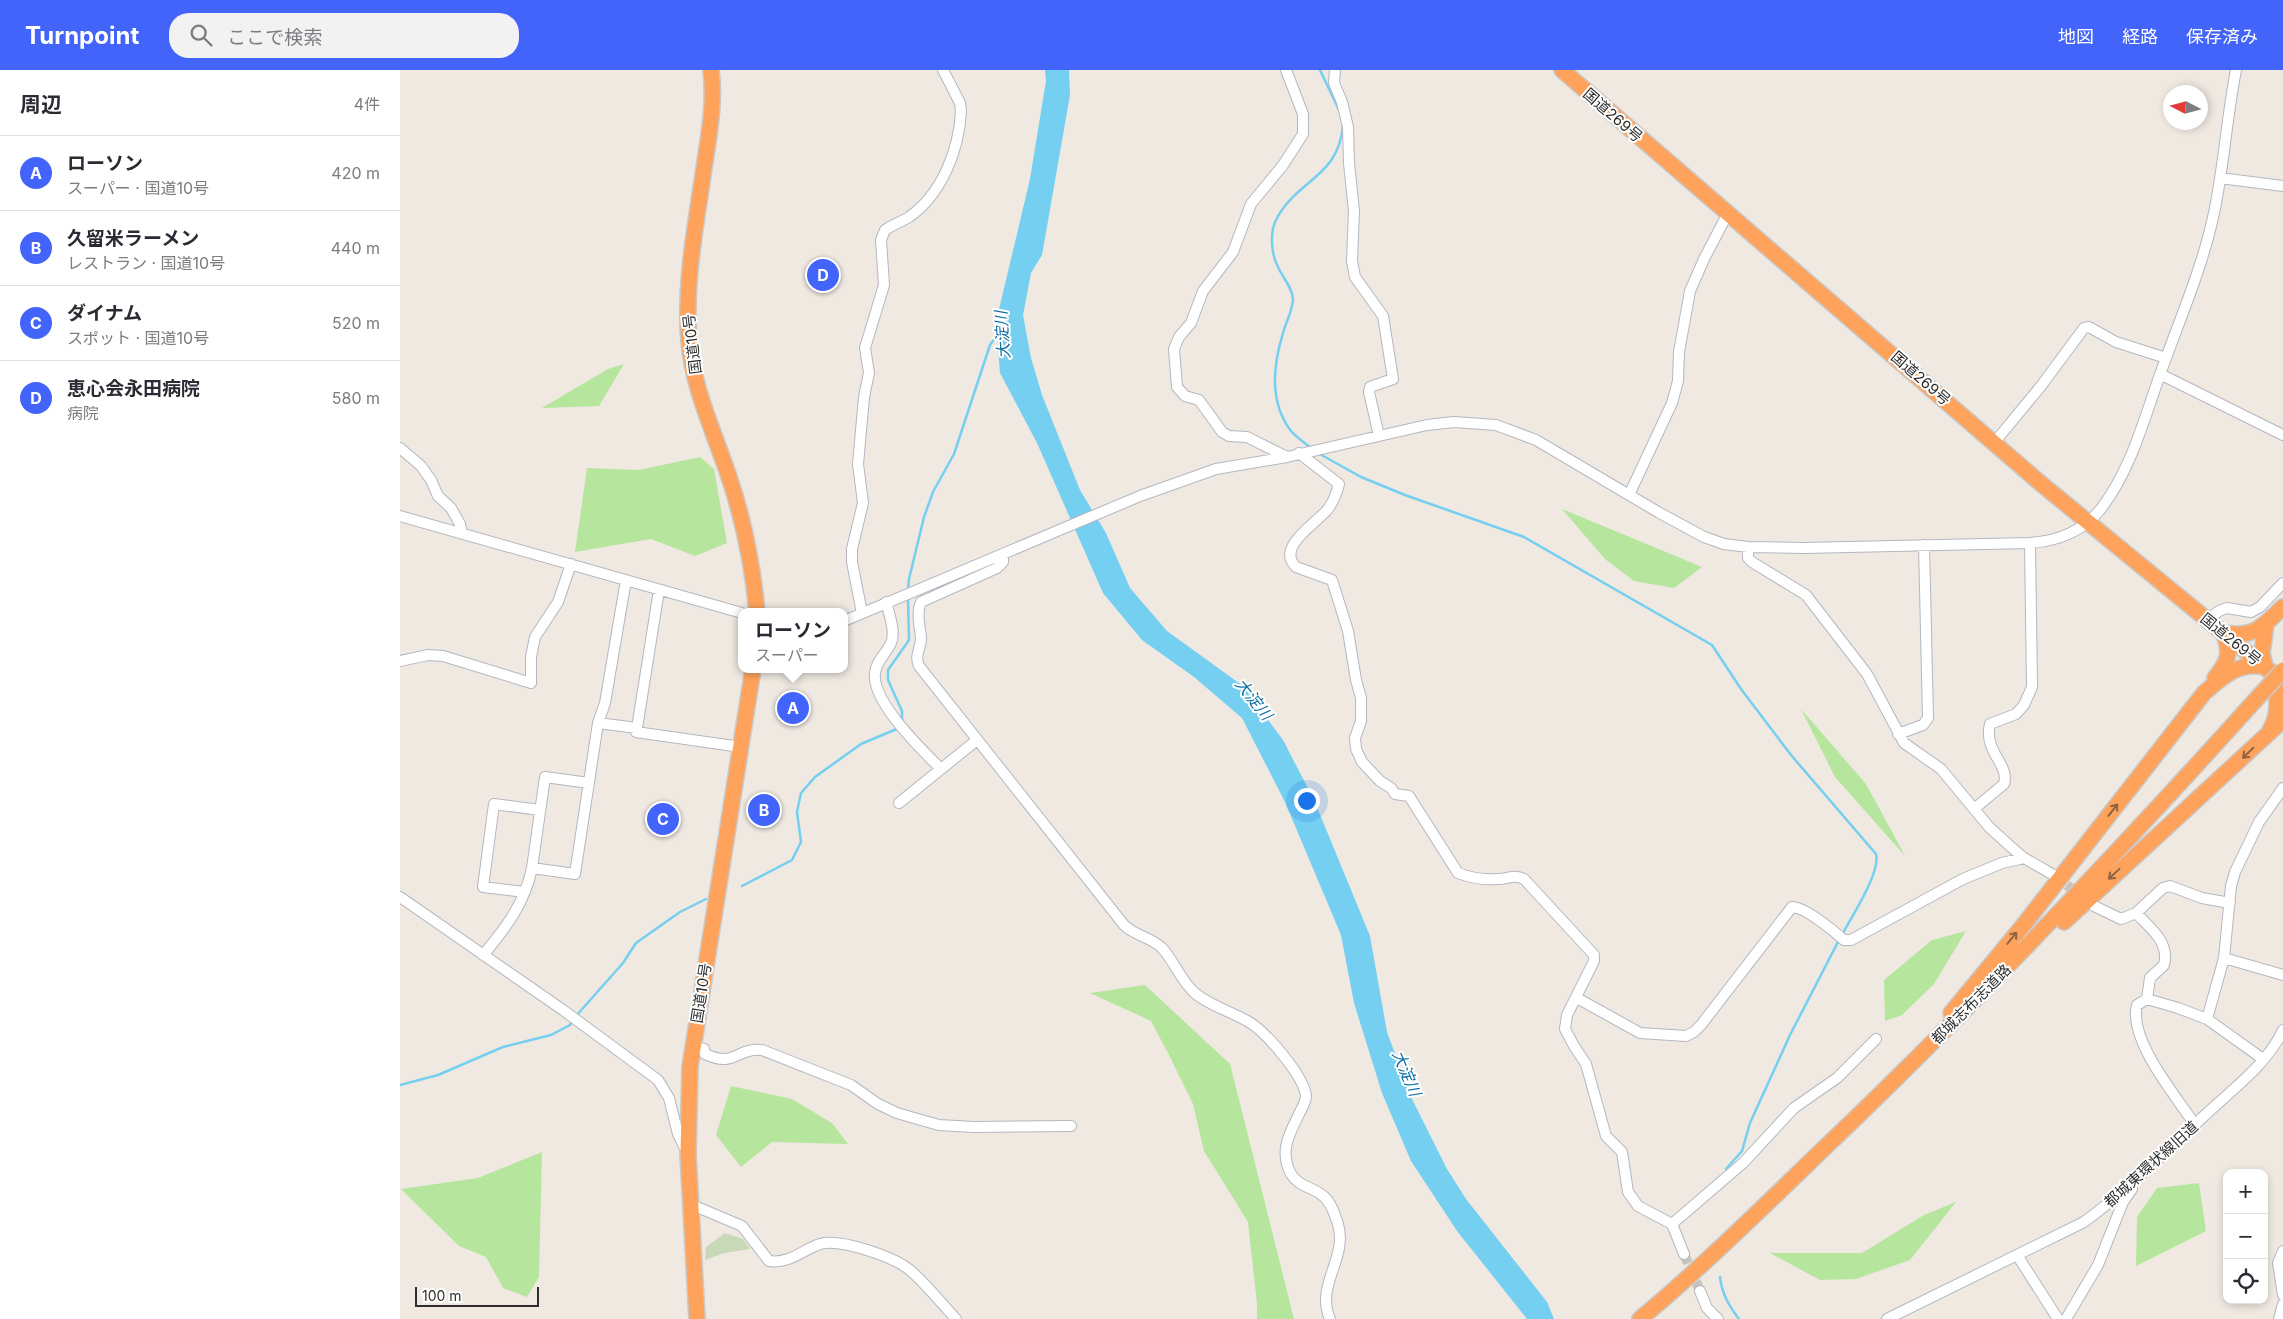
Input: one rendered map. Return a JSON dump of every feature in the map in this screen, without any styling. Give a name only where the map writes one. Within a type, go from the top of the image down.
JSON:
[{"type":"highway","name":"国道10号","points":[[711,70],[711,121],[690,270],[687,309],[689,343],[697,386],[742,520],[753,569],[757,608]]},
{"type":"highway","name":"国道269号","points":[[1562,70],[1902,361],[1994,443],[2207,620],[2276,673]]},
{"type":"highway","points":[[1892,1084],[2011,940],[2204,694],[2226,664],[2229,656],[2229,648],[2223,633],[2245,635],[2256,632],[2283,607]]},
{"type":"highway","points":[[2266,624],[2262,653],[2276,673],[2277,693],[2275,722],[2267,735]]},
{"type":"highway","points":[[2204,694],[2220,678],[2248,665],[2276,673]]},
{"type":"highway","name":"国道10号","points":[[697,1319],[688,1154],[688,1108],[692,1047],[752,673]]},
{"type":"highway","name":"都城志布志道路","points":[[1640,1319],[1690,1276],[1892,1084],[1978,999],[2105,866],[2260,695],[2276,673]]},
{"type":"highway","points":[[1892,1084],[2114,874],[2222,778],[2283,720]]},
{"type":"street","points":[[862,613],[852,562],[852,549],[863,503],[858,464],[862,414],[869,373],[865,348],[884,285],[881,240],[884,230],[908,218],[926,204],[939,186],[950,161],[961,111],[960,103],[943,70]]},
{"type":"street","points":[[1286,70],[1303,114],[1304,134],[1283,165],[1251,204],[1234,252],[1204,291],[1191,323],[1178,337],[1174,349],[1177,387],[1186,396],[1199,400],[1222,432],[1229,436],[1247,437],[1287,457]]},
{"type":"street","points":[[1334,70],[1334,83],[1342,102],[1348,127],[1349,164],[1354,211],[1352,261],[1355,276],[1383,316],[1393,379],[1370,386],[1369,392],[1379,436]]},
{"type":"street","points":[[848,619],[1103,511],[1216,469],[1287,457],[1379,436],[1454,422],[1496,425],[1536,440],[1704,537],[1724,544],[1748,547],[1803,548],[2030,543],[2058,540],[2075,532],[2099,511],[2128,463],[2206,248],[2220,178],[2233,71]]},
{"type":"street","points":[[2220,178],[2283,186]]},
{"type":"street","points":[[1629,495],[1672,403],[1678,382],[1679,352],[1690,291],[1728,213]]},
{"type":"street","points":[[1994,443],[2041,386],[2084,328],[2089,327],[2116,342],[2166,358]]},
{"type":"street","points":[[2160,374],[2283,435]]},
{"type":"street","points":[[400,448],[421,466],[431,480],[438,496],[451,508],[460,524],[462,534]]},
{"type":"street","points":[[1303,452],[1339,484],[1338,492],[1329,507],[1297,539],[1291,548],[1290,556],[1296,567],[1332,580],[1348,632],[1361,698],[1360,721],[1355,738],[1356,749],[1362,762],[1380,781],[1391,788],[1395,794],[1409,796],[1458,873],[1484,879],[1517,876],[1524,879],[1594,955],[1594,961],[1567,1015],[1566,1029],[1586,1064],[1606,1136],[1622,1152],[1628,1192],[1638,1206],[1672,1224],[1684,1254]]},
{"type":"street","points":[[400,516],[738,612]]},
{"type":"street","points":[[1974,809],[2004,784],[2006,778],[2006,773],[1990,747],[1988,730],[1990,724],[2016,714],[2024,705],[2032,687],[2030,543]]},
{"type":"street","points":[[1898,734],[1923,725],[1928,718],[1924,545]]},
{"type":"street","points":[[1748,547],[1748,558],[1752,562],[1806,595],[1866,674],[1904,743],[1941,769],[1989,827],[2024,858],[2052,874]]},
{"type":"street","points":[[1003,554],[1003,562],[997,568],[926,598],[921,602],[918,608],[921,640],[916,659],[918,666],[1124,925],[1157,943],[1164,950],[1187,985],[1198,996],[1258,1027],[1299,1080],[1306,1096],[1305,1103],[1285,1141],[1286,1157],[1291,1174],[1299,1183],[1323,1195],[1328,1201],[1338,1226],[1339,1252],[1326,1290],[1324,1307],[1330,1319]]},
{"type":"street","points":[[400,661],[428,655],[442,656],[530,683],[531,657],[535,637],[558,602],[571,564]]},
{"type":"street","points":[[532,868],[575,874],[598,723],[605,703],[626,580]]},
{"type":"street","points":[[2207,620],[2227,608],[2251,612],[2260,607],[2283,583]]},
{"type":"street","points":[[659,590],[636,732],[741,747]]},
{"type":"street","points":[[888,601],[893,636],[891,643],[877,666],[875,684],[893,718],[940,769]]},
{"type":"street","points":[[598,723],[637,728]]},
{"type":"street","points":[[898,802],[977,740]]},
{"type":"street","points":[[483,955],[510,922],[529,886],[545,777],[589,783]]},
{"type":"street","points":[[2207,1020],[2224,958],[2235,872],[2259,822],[2283,788]]},
{"type":"street","points":[[525,892],[483,887],[494,804],[540,810]]},
{"type":"street","points":[[1577,998],[1640,1033],[1686,1036],[1694,1032],[1701,1025],[1792,907],[1799,907],[1830,927],[1844,940],[1851,940],[1963,879],[2002,863],[2024,858]]},
{"type":"street","points":[[2094,906],[2121,919],[2136,913],[2163,888],[2170,886],[2202,898],[2230,903]]},
{"type":"street","points":[[400,897],[564,1010],[658,1080],[669,1098],[678,1134],[688,1154]]},
{"type":"street","points":[[2136,913],[2159,937],[2166,949],[2164,965],[2150,978],[2146,999],[2137,1005],[2135,1013],[2136,1025],[2149,1060],[2195,1125]]},
{"type":"street","points":[[2224,958],[2283,975]]},
{"type":"street","points":[[2146,999],[2178,1008],[2207,1020],[2263,1059]]},
{"type":"street","name":"都城東環状線旧道","points":[[1887,1319],[2084,1222],[2138,1180],[2263,1059],[2279,1039],[2283,1030]]},
{"type":"street","points":[[1672,1224],[1743,1163],[1794,1108],[1838,1078],[1876,1039]]},
{"type":"street","points":[[692,1047],[704,1049],[705,1054],[719,1061],[729,1060],[752,1049],[762,1050],[851,1085],[878,1104],[897,1113],[939,1125],[974,1127],[1071,1126]]},
{"type":"street","points":[[2066,1319],[2098,1265],[2123,1202],[2138,1180]]},
{"type":"street","points":[[690,1204],[742,1226],[770,1261],[789,1260],[818,1245],[827,1243],[843,1244],[901,1264],[911,1271],[956,1319]]},
{"type":"street","points":[[2283,1252],[2278,1263],[2283,1295]]},
{"type":"street","points":[[2018,1256],[2058,1319]]},
{"type":"street","points":[[1700,1291],[1707,1308],[1718,1319]]},
{"type":"street","points":[[2279,1319],[2283,1304]]},
{"type":"green space","points":[[624,364],[599,406],[542,408],[608,369]]},
{"type":"green space","points":[[700,457],[714,469],[727,543],[695,556],[651,539],[575,552],[587,468],[639,470]]},
{"type":"green space","points":[[1562,509],[1702,567],[1674,588],[1634,581],[1605,559]]},
{"type":"green space","points":[[1801,709],[1866,784],[1905,856],[1835,777]]},
{"type":"green space","points":[[1966,931],[1934,984],[1902,1015],[1885,1021],[1884,980],[1932,940]]},
{"type":"green space","points":[[1145,985],[1230,1064],[1294,1319],[1257,1319],[1248,1222],[1204,1151],[1193,1104],[1151,1021],[1090,993]]},
{"type":"green space","points":[[731,1086],[792,1099],[832,1123],[848,1144],[772,1142],[741,1167],[716,1135]]},
{"type":"green space","points":[[542,1152],[539,1277],[527,1297],[503,1288],[486,1257],[459,1246],[401,1189],[478,1178]]},
{"type":"green space","points":[[2199,1183],[2206,1231],[2136,1266],[2137,1217],[2157,1188]]},
{"type":"green space","points":[[1956,1202],[1910,1260],[1856,1279],[1820,1280],[1770,1253],[1862,1253],[1924,1215]]},
{"type":"green space","points":[[725,1233],[743,1239],[750,1249],[724,1253],[705,1260],[706,1247]]},
{"type":"water","name":"大淀川","points":[[1045,70],[1069,70],[1070,95],[1042,255],[1031,273],[1023,315],[1031,358],[1042,395],[1080,490],[1106,533],[1130,588],[1167,631],[1243,686],[1283,740],[1314,800],[1370,936],[1387,1032],[1412,1099],[1447,1169],[1466,1199],[1547,1302],[1554,1319],[1527,1319],[1457,1231],[1411,1161],[1382,1093],[1354,1003],[1341,935],[1285,802],[1242,718],[1194,677],[1142,640],[1103,593],[1037,443],[1000,373],[996,322],[1030,179],[1046,81]]},
{"type":"waterway","points":[[1320,70],[1339,110]]},
{"type":"waterway","points":[[1311,448],[1291,431],[1284,420],[1276,396],[1275,371],[1277,358],[1293,296],[1276,263],[1272,237],[1274,224],[1286,205],[1326,167],[1334,156],[1340,142],[1343,125]]},
{"type":"waterway","name":"大淀川","points":[[908,591],[909,579],[924,517],[933,492],[954,454],[990,345],[998,334]]},
{"type":"waterway","points":[[1318,453],[1361,477],[1405,495],[1524,537],[1712,645],[1741,689],[1791,755],[1876,854],[1874,872],[1870,882],[1843,933]]},
{"type":"waterway","points":[[902,723],[902,711],[888,680],[888,670],[909,640],[908,597]]},
{"type":"waterway","points":[[742,886],[792,860],[801,842],[797,812],[801,793],[815,777],[861,744],[899,728]]},
{"type":"waterway","points":[[576,1016],[623,963],[636,943],[680,912],[706,899]]},
{"type":"waterway","points":[[1726,1169],[1742,1151],[1750,1123],[1790,1035],[1839,940]]},
{"type":"waterway","points":[[400,1085],[438,1075],[503,1047],[551,1035],[570,1025],[573,1021]]},
{"type":"waterway","points":[[1720,1277],[1726,1300],[1739,1319]]},
{"type":"tunnel","points":[[2055,876],[2081,896]]},
{"type":"tunnel","points":[[1684,1254],[1700,1291]]},
{"type":"place","name":"恵心会永田病院","points":[[823,275]]},
{"type":"place","name":"ローソン","points":[[793,708]]},
{"type":"place","name":"久留米ラーメン","points":[[764,810]]},
{"type":"place","name":"ダイナム","points":[[663,819]]}]
